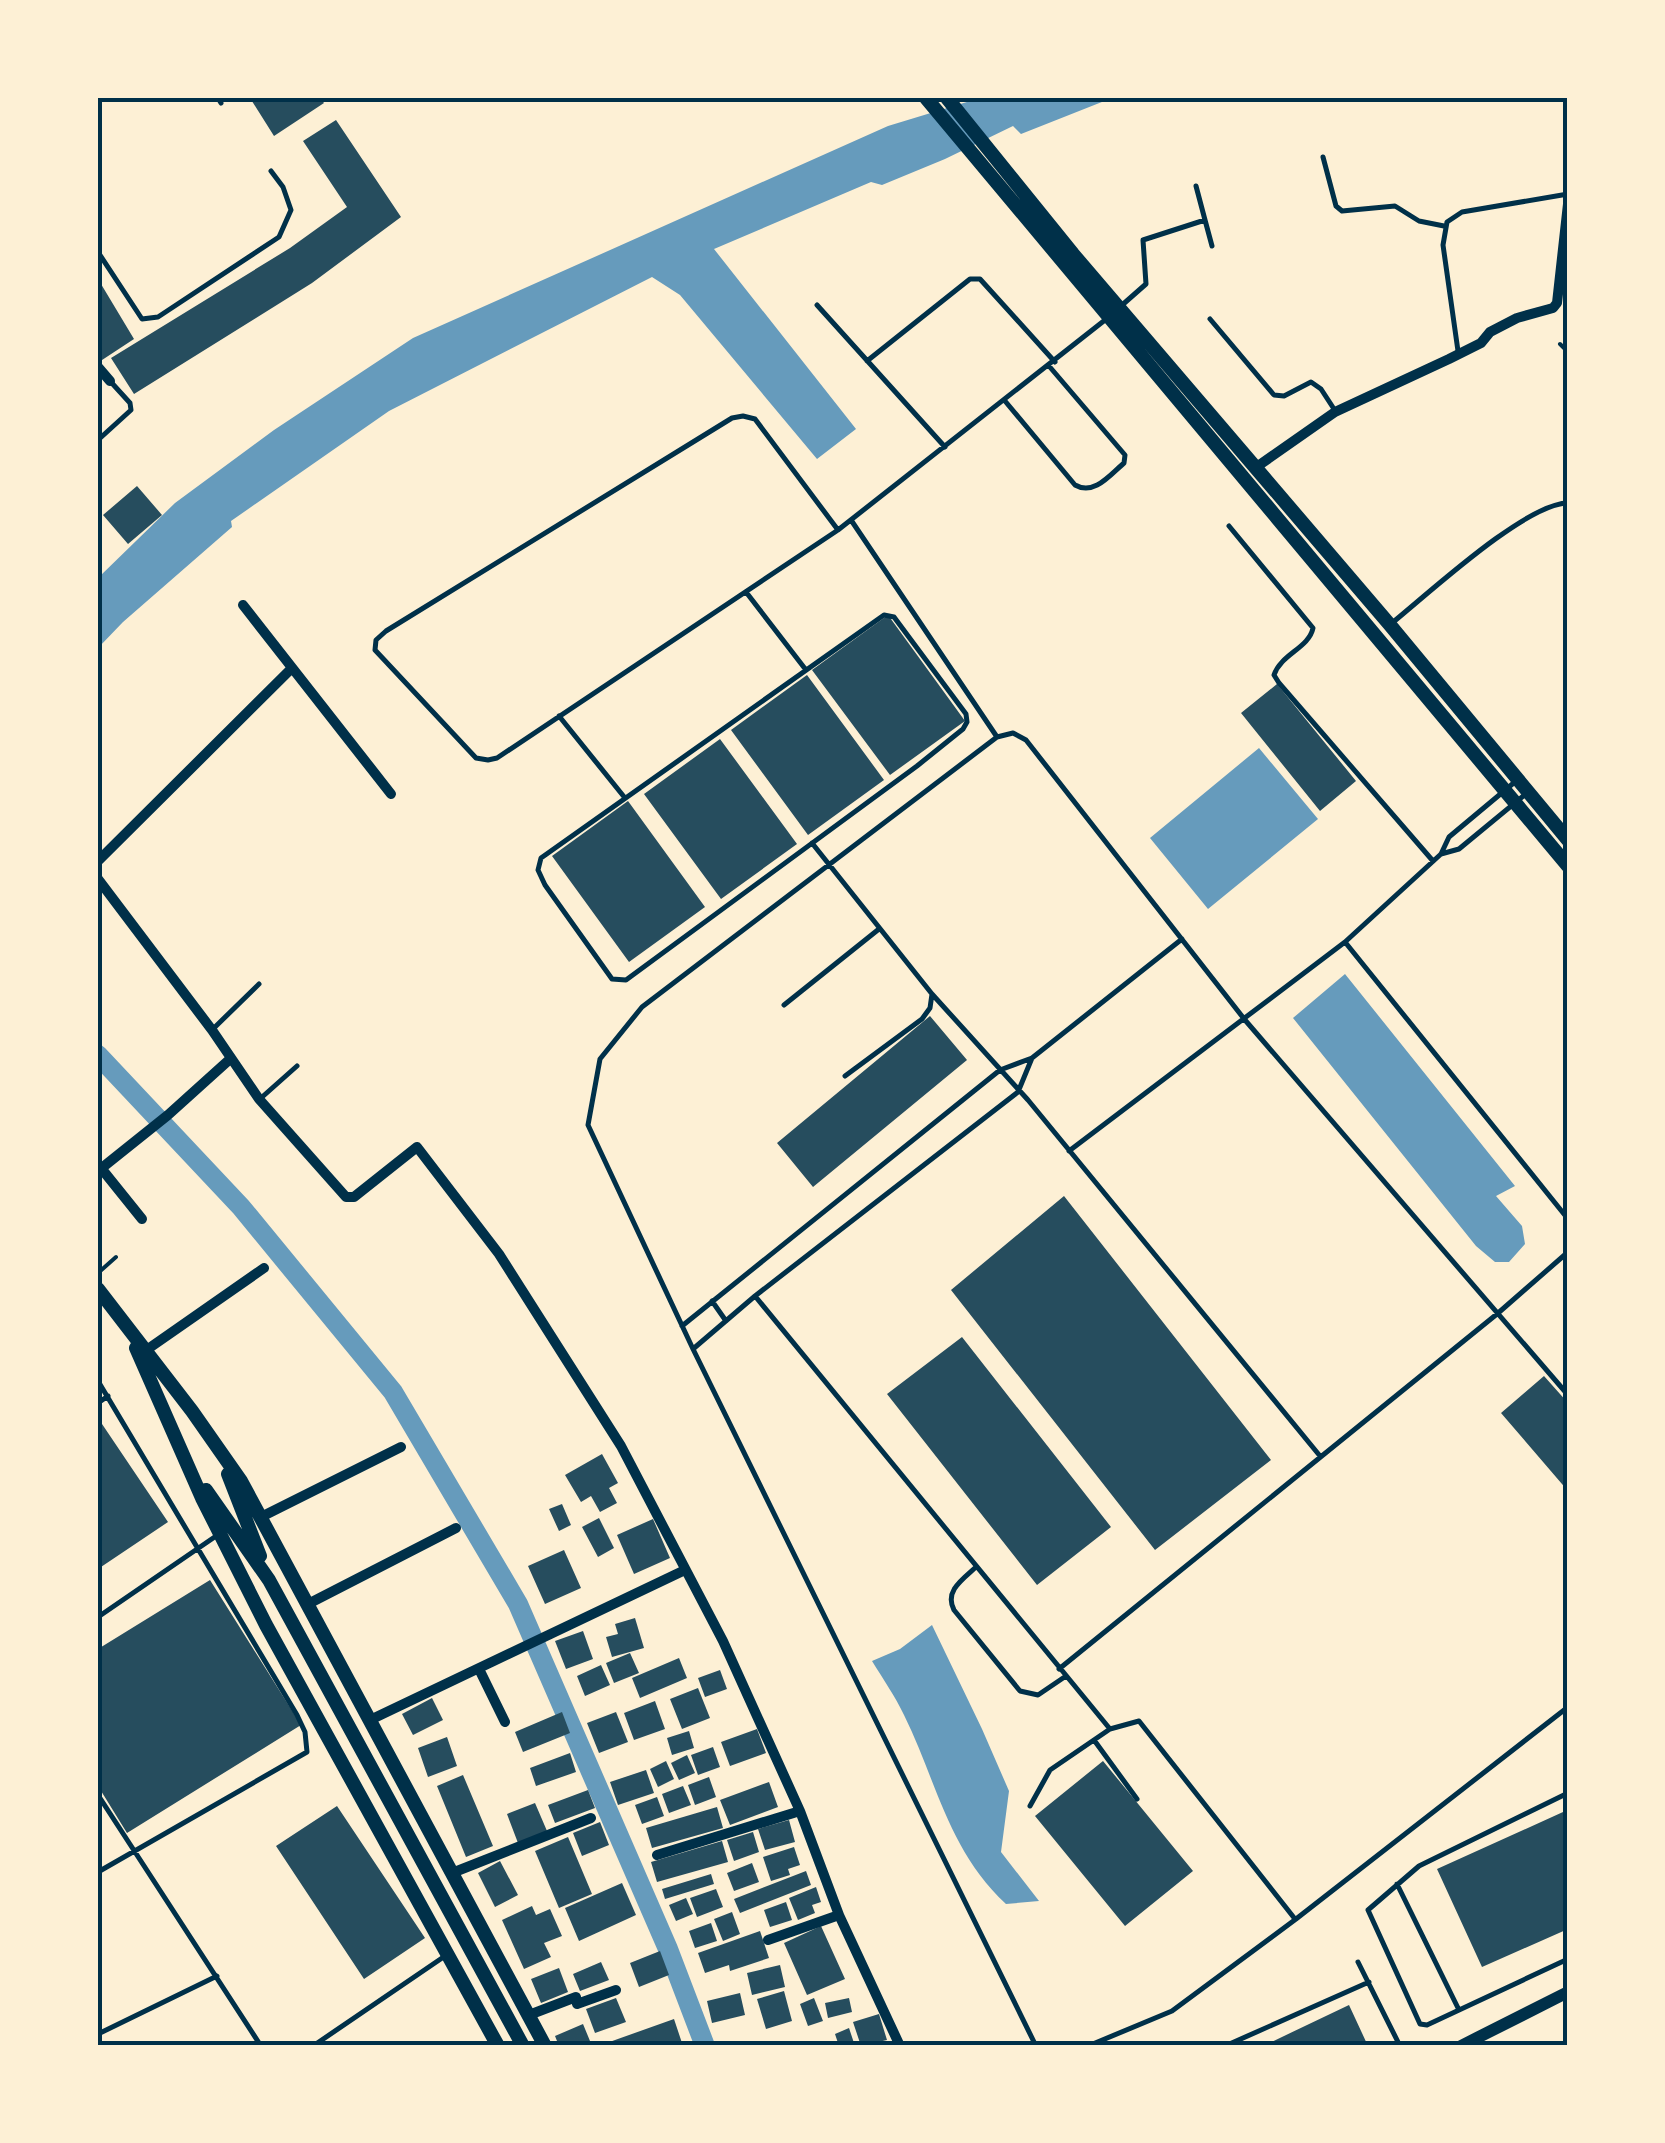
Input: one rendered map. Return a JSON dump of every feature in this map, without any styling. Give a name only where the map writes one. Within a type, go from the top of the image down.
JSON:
[{"type":"main road","points":[[926,98],[1113,313],[1568,866]]},
{"type":"main road","points":[[948,98],[1067,258]]},
{"type":"main road","points":[[1113,313],[1255,468],[1568,840]]},
{"type":"main road","points":[[98,1289],[216,1445],[261,1516],[545,2046]]},
{"type":"main road","points":[[128,1329],[220,1534],[284,1659],[498,2046]]},
{"type":"main road","points":[[216,1445],[270,1580]]},
{"type":"main road","points":[[186,1461],[270,1580],[523,2046]]},
{"type":"street","points":[[1255,468],[1336,412],[1456,355],[1481,342],[1490,332],[1557,304],[1568,204]]},
{"type":"street","points":[[98,367],[110,381]]},
{"type":"street","points":[[243,605],[391,794]]},
{"type":"street","points":[[98,862],[292,668]]},
{"type":"street","points":[[98,879],[212,1030],[259,1100],[351,1199],[413,1148],[422,1150],[499,1254],[622,1446],[723,1641],[800,1811],[838,1914],[900,2046]]},
{"type":"street","points":[[142,1220],[99,1170],[168,1116],[229,1060]]},
{"type":"street","points":[[145,1351],[264,1268]]},
{"type":"street","points":[[261,1516],[402,1447]]},
{"type":"street","points":[[308,1604],[456,1528]]},
{"type":"street","points":[[370,1720],[685,1570]]},
{"type":"street","points":[[479,1670],[505,1722]]},
{"type":"street","points":[[656,1855],[800,1811]]},
{"type":"street","points":[[452,1873],[591,1818]]},
{"type":"street","points":[[768,1940],[838,1914]]},
{"type":"street","points":[[529,2015],[576,1997],[577,2004],[616,1990]]},
{"type":"street","points":[[1460,2046],[1568,1992]]},
{"type":"lane","points":[[1323,157],[1336,206],[1342,212],[1394,206],[1418,221],[1444,226]]},
{"type":"lane","points":[[98,252],[142,320],[158,317],[279,237],[291,210],[284,187],[272,171]]},
{"type":"lane","points":[[1196,186],[1212,246]]},
{"type":"lane","points":[[1456,355],[1444,226],[1462,212],[1568,194]]},
{"type":"lane","points":[[838,530],[755,419],[732,418],[376,640],[375,650],[476,758],[497,758],[838,530],[1052,364],[1146,284],[1143,240],[1205,220]]},
{"type":"lane","points":[[867,361],[970,279],[980,279],[1125,455],[1124,463],[1094,488],[1082,489],[1004,400]]},
{"type":"lane","points":[[817,305],[944,447]]},
{"type":"lane","points":[[1210,319],[1274,395],[1284,396],[1311,382],[1321,389],[1336,412]]},
{"type":"lane","points":[[98,440],[131,410],[130,403],[110,381]]},
{"type":"lane","points":[[1390,625],[1522,520],[1555,503],[1568,502]]},
{"type":"lane","points":[[851,520],[997,737]]},
{"type":"lane","points":[[1229,526],[1314,628],[1311,637],[1277,666],[1274,675],[1433,861]]},
{"type":"lane","points":[[746,592],[806,670]]},
{"type":"lane","points":[[889,615],[966,714],[967,722],[917,766],[626,980],[612,979],[545,884],[538,870],[541,858],[806,670],[872,621],[889,615]]},
{"type":"lane","points":[[559,716],[625,798]]},
{"type":"lane","points":[[1040,2046],[1035,2044],[693,1349],[588,1125],[600,1059],[642,1007],[997,737],[1013,733],[1026,740],[1245,1020],[1568,1395]]},
{"type":"lane","points":[[1441,854],[1459,849],[1523,786]]},
{"type":"lane","points":[[1069,1151],[1344,942],[1441,854],[1449,837],[1523,786]]},
{"type":"lane","points":[[812,843],[932,994],[1069,1151],[1320,1456]]},
{"type":"lane","points":[[784,1005],[879,929]]},
{"type":"lane","points":[[682,1326],[1000,1070],[1032,1058],[1182,938]]},
{"type":"lane","points":[[1344,942],[1568,1219]]},
{"type":"lane","points":[[212,1030],[259,984]]},
{"type":"lane","points":[[845,1076],[922,1019],[930,1008],[932,994]]},
{"type":"lane","points":[[693,1349],[755,1296],[1018,1092],[1032,1058]]},
{"type":"lane","points":[[259,1100],[298,1066]]},
{"type":"lane","points":[[1059,1669],[1568,1252]]},
{"type":"lane","points":[[755,1296],[1110,1729]]},
{"type":"lane","points":[[712,1301],[726,1321]]},
{"type":"lane","points":[[98,1381],[297,1715],[305,1732],[307,1752],[98,1872]]},
{"type":"lane","points":[[98,1403],[108,1396]]},
{"type":"lane","points":[[98,1617],[220,1534]]},
{"type":"lane","points":[[976,1567],[952,1590],[950,1602],[1020,1691],[1038,1695],[1066,1676]]},
{"type":"lane","points":[[1088,2046],[1172,2011],[1568,1707]]},
{"type":"lane","points":[[1030,1806],[1050,1770],[1110,1729],[1139,1721],[1296,1919]]},
{"type":"lane","points":[[1094,1740],[1137,1799]]},
{"type":"lane","points":[[1568,1793],[1419,1866],[1368,1910],[1417,2022],[1427,2025],[1568,1959]]},
{"type":"lane","points":[[98,1795],[261,2046]]},
{"type":"lane","points":[[1397,1884],[1459,2010]]},
{"type":"lane","points":[[312,2046],[447,1954]]},
{"type":"lane","points":[[1358,1962],[1400,2046]]},
{"type":"lane","points":[[98,2034],[216,1976]]},
{"type":"lane","points":[[1225,2046],[1369,1982]]},
{"type":"path","points":[[1560,344],[1568,352]]},
{"type":"path","points":[[98,1274],[116,1257]]},
{"type":"water","points":[[980,98],[1112,98],[1021,134],[1013,126],[882,185],[871,182],[714,249],[856,429],[817,459],[680,295],[652,277],[389,411],[231,521],[232,527],[98,648],[98,578],[175,503],[274,430],[413,338],[888,126]]},
{"type":"water","points":[[1259,748],[1318,819],[1208,909],[1150,838]]},
{"type":"water","points":[[1345,974],[1515,1186],[1496,1196],[1522,1226],[1525,1244],[1509,1262],[1495,1262],[1476,1246],[1293,1018]]},
{"type":"water","points":[[932,1625],[1009,1791],[1001,1852],[1039,1901],[1006,1904],[970,1861],[904,1715],[872,1661],[900,1649]]},
{"type":"building","points":[[250,98],[320,98],[324,103],[274,136]]},
{"type":"building","points":[[336,120],[401,217],[312,283],[134,394],[111,358],[290,248],[347,207],[303,141]]},
{"type":"building","points":[[98,279],[134,339],[99,362],[98,360]]},
{"type":"building","points":[[137,486],[162,515],[128,544],[103,515]]},
{"type":"building","points":[[888,615],[965,721],[890,775],[812,670]]},
{"type":"building","points":[[807,675],[884,780],[808,835],[731,730]]},
{"type":"building","points":[[1277,684],[1356,781],[1320,811],[1241,713]]},
{"type":"building","points":[[720,739],[797,844],[721,899],[644,794]]},
{"type":"building","points":[[628,801],[705,907],[629,962],[552,856]]},
{"type":"building","points":[[930,1016],[967,1060],[813,1187],[777,1143]]},
{"type":"building","points":[[1064,1196],[1271,1460],[1155,1550],[951,1290]]},
{"type":"building","points":[[962,1337],[1111,1527],[1037,1585],[887,1394]]},
{"type":"building","points":[[1544,1376],[1568,1403],[1568,1491],[1501,1413]]},
{"type":"building","points":[[98,1423],[168,1522],[98,1569]]},
{"type":"building","points":[[602,1454],[618,1483],[609,1488],[617,1503],[600,1512],[591,1496],[581,1502],[565,1475]]},
{"type":"building","points":[[562,1504],[571,1525],[559,1531],[549,1509]]},
{"type":"building","points":[[599,1518],[614,1548],[598,1557],[582,1527]]},
{"type":"building","points":[[653,1519],[670,1558],[634,1574],[617,1535]]},
{"type":"building","points":[[564,1550],[581,1588],[545,1604],[528,1566]]},
{"type":"building","points":[[210,1580],[301,1725],[127,1833],[98,1786],[98,1649]]},
{"type":"building","points":[[635,1618],[644,1648],[612,1657],[606,1637],[618,1634],[615,1624]]},
{"type":"building","points":[[583,1631],[593,1659],[566,1669],[555,1641]]},
{"type":"building","points":[[630,1653],[639,1673],[614,1683],[606,1663]]},
{"type":"building","points":[[679,1658],[687,1678],[640,1698],[632,1678]]},
{"type":"building","points":[[601,1665],[610,1685],[585,1696],[577,1676]]},
{"type":"building","points":[[720,1670],[727,1689],[705,1697],[698,1678]]},
{"type":"building","points":[[698,1688],[710,1718],[682,1729],[670,1699]]},
{"type":"building","points":[[432,1698],[443,1720],[413,1735],[402,1714]]},
{"type":"building","points":[[655,1701],[665,1729],[634,1740],[624,1713]]},
{"type":"building","points":[[562,1712],[570,1733],[523,1752],[515,1732]]},
{"type":"building","points":[[616,1712],[628,1742],[599,1753],[587,1723]]},
{"type":"building","points":[[757,1729],[766,1753],[730,1766],[721,1742]]},
{"type":"building","points":[[689,1731],[694,1748],[672,1755],[667,1738]]},
{"type":"building","points":[[447,1737],[457,1766],[428,1777],[418,1748]]},
{"type":"building","points":[[713,1747],[720,1767],[698,1775],[691,1755]]},
{"type":"building","points":[[570,1753],[576,1772],[536,1786],[530,1768]]},
{"type":"building","points":[[687,1755],[695,1773],[679,1780],[671,1763]]},
{"type":"building","points":[[666,1761],[674,1779],[658,1787],[650,1769]]},
{"type":"building","points":[[1103,1761],[1193,1871],[1125,1926],[1035,1816]]},
{"type":"building","points":[[646,1770],[654,1793],[618,1805],[610,1782]]},
{"type":"building","points":[[463,1775],[493,1846],[466,1857],[437,1786]]},
{"type":"building","points":[[709,1777],[716,1797],[695,1805],[688,1785]]},
{"type":"building","points":[[769,1782],[778,1807],[730,1825],[720,1800]]},
{"type":"building","points":[[683,1786],[691,1805],[669,1813],[662,1794]]},
{"type":"building","points":[[588,1790],[595,1808],[555,1823],[548,1805]]},
{"type":"building","points":[[657,1797],[664,1816],[642,1824],[635,1805]]},
{"type":"building","points":[[535,1803],[547,1831],[518,1843],[507,1814]]},
{"type":"building","points":[[337,1806],[425,1938],[364,1979],[276,1846]]},
{"type":"building","points":[[717,1807],[723,1828],[652,1848],[646,1828]]},
{"type":"building","points":[[1563,1812],[1568,1821],[1568,1929],[1482,1967],[1437,1869]]},
{"type":"building","points":[[789,1820],[795,1842],[765,1850],[758,1829]]},
{"type":"building","points":[[600,1822],[609,1845],[582,1856],[573,1833]]},
{"type":"building","points":[[753,1832],[759,1852],[734,1861],[727,1840]]},
{"type":"building","points":[[568,1837],[592,1894],[559,1908],[535,1851]]},
{"type":"building","points":[[722,1841],[728,1862],[657,1882],[651,1862]]},
{"type":"building","points":[[794,1847],[800,1865],[788,1869],[790,1875],[771,1881],[763,1857]]},
{"type":"building","points":[[500,1861],[518,1895],[495,1907],[478,1873]]},
{"type":"building","points":[[752,1863],[759,1882],[734,1891],[727,1873]]},
{"type":"building","points":[[806,1871],[811,1885],[740,1913],[734,1899]]},
{"type":"building","points":[[711,1874],[714,1884],[665,1899],[662,1889]]},
{"type":"building","points":[[622,1883],[636,1915],[579,1941],[565,1908]]},
{"type":"building","points":[[816,1887],[821,1902],[812,1905],[815,1913],[798,1920],[789,1898]]},
{"type":"building","points":[[716,1889],[723,1907],[697,1917],[690,1898]]},
{"type":"building","points":[[686,1898],[693,1914],[676,1921],[669,1905]]},
{"type":"building","points":[[786,1902],[792,1920],[770,1927],[764,1910]]},
{"type":"building","points":[[532,1906],[536,1915],[550,1909],[562,1936],[544,1943],[551,1957],[524,1969],[502,1920]]},
{"type":"building","points":[[732,1912],[740,1934],[723,1941],[714,1919]]},
{"type":"building","points":[[711,1923],[717,1941],[695,1948],[689,1931]]},
{"type":"building","points":[[821,1926],[845,1979],[807,1995],[784,1943]]},
{"type":"building","points":[[760,1931],[769,1958],[730,1971],[729,1965],[705,1973],[698,1953]]},
{"type":"building","points":[[660,1951],[669,1975],[639,1987],[630,1963]]},
{"type":"building","points":[[601,1962],[609,1980],[580,1991],[573,1974]]},
{"type":"building","points":[[780,1965],[785,1987],[752,1995],[747,1973]]},
{"type":"building","points":[[559,1968],[568,1992],[541,2003],[531,1979]]},
{"type":"building","points":[[784,1991],[792,2021],[766,2029],[757,1999]]},
{"type":"building","points":[[740,1993],[745,2015],[712,2023],[707,2001]]},
{"type":"building","points":[[616,1998],[626,2022],[595,2033],[586,2009]]},
{"type":"building","points":[[814,1998],[823,2021],[808,2026],[800,2004]]},
{"type":"building","points":[[849,1998],[852,2012],[828,2018],[825,2003]]},
{"type":"building","points":[[1349,2005],[1368,2046],[1263,2046]]},
{"type":"building","points":[[879,2014],[887,2040],[861,2046],[853,2022]]},
{"type":"building","points":[[674,2019],[683,2046],[601,2046],[601,2045]]},
{"type":"building","points":[[583,2024],[590,2041],[580,2046],[559,2046],[555,2036]]},
{"type":"building","points":[[849,2028],[855,2046],[839,2046],[835,2034]]},
{"type":"waterway","points":[[98,1055],[241,1207],[393,1392],[518,1604],[668,1949],[705,2046]]}]
